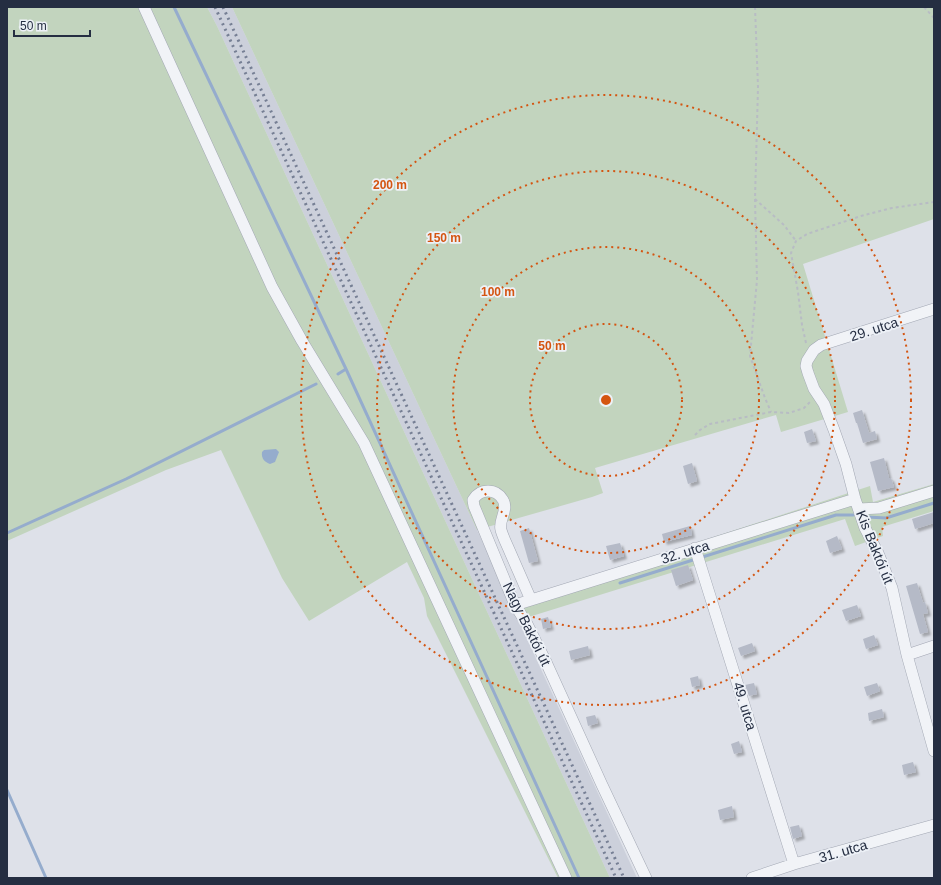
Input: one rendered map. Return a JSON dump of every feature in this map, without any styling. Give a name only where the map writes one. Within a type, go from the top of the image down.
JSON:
[{"type":"street","points":[[144,7],[272,286],[302,341],[364,443],[566,878]]},
{"type":"street","name":"29. utca","points":[[812,353],[821,345],[934,309]]},
{"type":"street","name":"Kis Baktói út","points":[[812,353],[806,366],[814,388],[824,404],[834,430],[865,528],[878,553],[892,588],[907,655],[934,751]]},
{"type":"street","points":[[859,510],[879,508],[934,491]]},
{"type":"street","name":"Nagy Baktói út","points":[[531,600],[500,528],[505,507],[504,502],[494,492],[479,493],[473,500],[474,506],[515,605],[527,624],[546,662],[646,878]]},
{"type":"street","name":"32. utca","points":[[515,605],[855,499]]},
{"type":"street","name":"49. utca","points":[[695,548],[794,864]]},
{"type":"street","points":[[907,655],[934,646]]},
{"type":"street","name":"31. utca","points":[[752,878],[794,864],[934,825]]},
{"type":"path","points":[[755,7],[758,87],[755,199],[757,280],[750,356],[771,412]]},
{"type":"path","points":[[924,7],[934,18]]},
{"type":"path","points":[[755,199],[784,225],[796,241]]},
{"type":"path","points":[[812,353],[802,325],[791,253],[796,241],[807,234],[861,216],[892,208],[934,202]]},
{"type":"path","points":[[695,435],[710,424],[771,412],[789,413],[804,408],[810,403],[814,396],[814,388]]},
{"type":"shaded area","points":[[207,7],[232,7],[477,530],[637,878],[610,878]]},
{"type":"green space","points":[[7,7],[207,7],[610,878],[558,878],[427,616],[424,598],[407,562],[309,621],[282,578],[221,450],[166,470],[7,541]]},
{"type":"green space","points":[[232,7],[934,7],[934,219],[803,264],[848,412],[781,432],[776,415],[595,468],[603,493],[477,530]]},
{"type":"green space","points":[[934,484],[934,511],[882,527],[883,536],[855,546],[845,519],[519,620],[511,603],[870,486],[873,502]]},
{"type":"water","points":[[276,449],[279,452],[275,462],[270,464],[265,461],[262,457],[262,452],[264,450]]},
{"type":"building","points":[[862,410],[869,433],[875,431],[877,439],[863,443],[853,413]]},
{"type":"building","points":[[812,429],[816,441],[807,443],[804,432]]},
{"type":"building","points":[[884,458],[889,478],[891,478],[894,487],[878,491],[870,462]]},
{"type":"building","points":[[692,463],[697,481],[688,484],[683,466]]},
{"type":"building","points":[[934,512],[934,523],[915,529],[912,519]]},
{"type":"building","points":[[690,526],[692,535],[664,542],[662,534]]},
{"type":"building","points":[[529,528],[538,561],[529,563],[520,531]]},
{"type":"building","points":[[837,536],[842,549],[830,553],[826,541]]},
{"type":"building","points":[[620,543],[624,556],[610,560],[606,546]]},
{"type":"building","points":[[688,565],[693,580],[676,586],[671,570]]},
{"type":"building","points":[[917,583],[923,603],[925,602],[928,613],[923,614],[928,632],[920,634],[906,586]]},
{"type":"building","points":[[857,605],[861,616],[846,621],[842,610]]},
{"type":"building","points":[[548,617],[551,627],[543,629],[541,619]]},
{"type":"building","points":[[874,635],[878,645],[866,649],[863,639]]},
{"type":"building","points":[[752,643],[755,651],[741,656],[738,648]]},
{"type":"building","points":[[588,646],[590,655],[571,660],[569,651]]},
{"type":"building","points":[[698,676],[700,685],[692,687],[690,678]]},
{"type":"building","points":[[754,683],[757,694],[749,696],[745,685]]},
{"type":"building","points":[[877,683],[880,691],[867,696],[864,687]]},
{"type":"building","points":[[882,709],[884,717],[869,721],[868,713]]},
{"type":"building","points":[[595,715],[598,723],[588,726],[586,717]]},
{"type":"building","points":[[739,741],[742,752],[734,754],[731,744]]},
{"type":"building","points":[[913,762],[916,772],[904,775],[902,765]]},
{"type":"building","points":[[732,806],[734,817],[720,820],[718,810]]},
{"type":"building","points":[[799,825],[802,836],[793,839],[790,827]]},
{"type":"waterway","points":[[174,7],[346,369],[579,878]]},
{"type":"waterway","points":[[338,374],[346,369]]},
{"type":"waterway","points":[[7,533],[126,479],[316,384]]},
{"type":"waterway","points":[[867,517],[886,518],[934,503]]},
{"type":"waterway","points":[[620,583],[836,515],[853,515]]},
{"type":"waterway","points":[[7,790],[46,878]]},
{"type":"railway","points":[[215,7],[616,878]]},
{"type":"railway","points":[[223,7],[624,878]]}]
